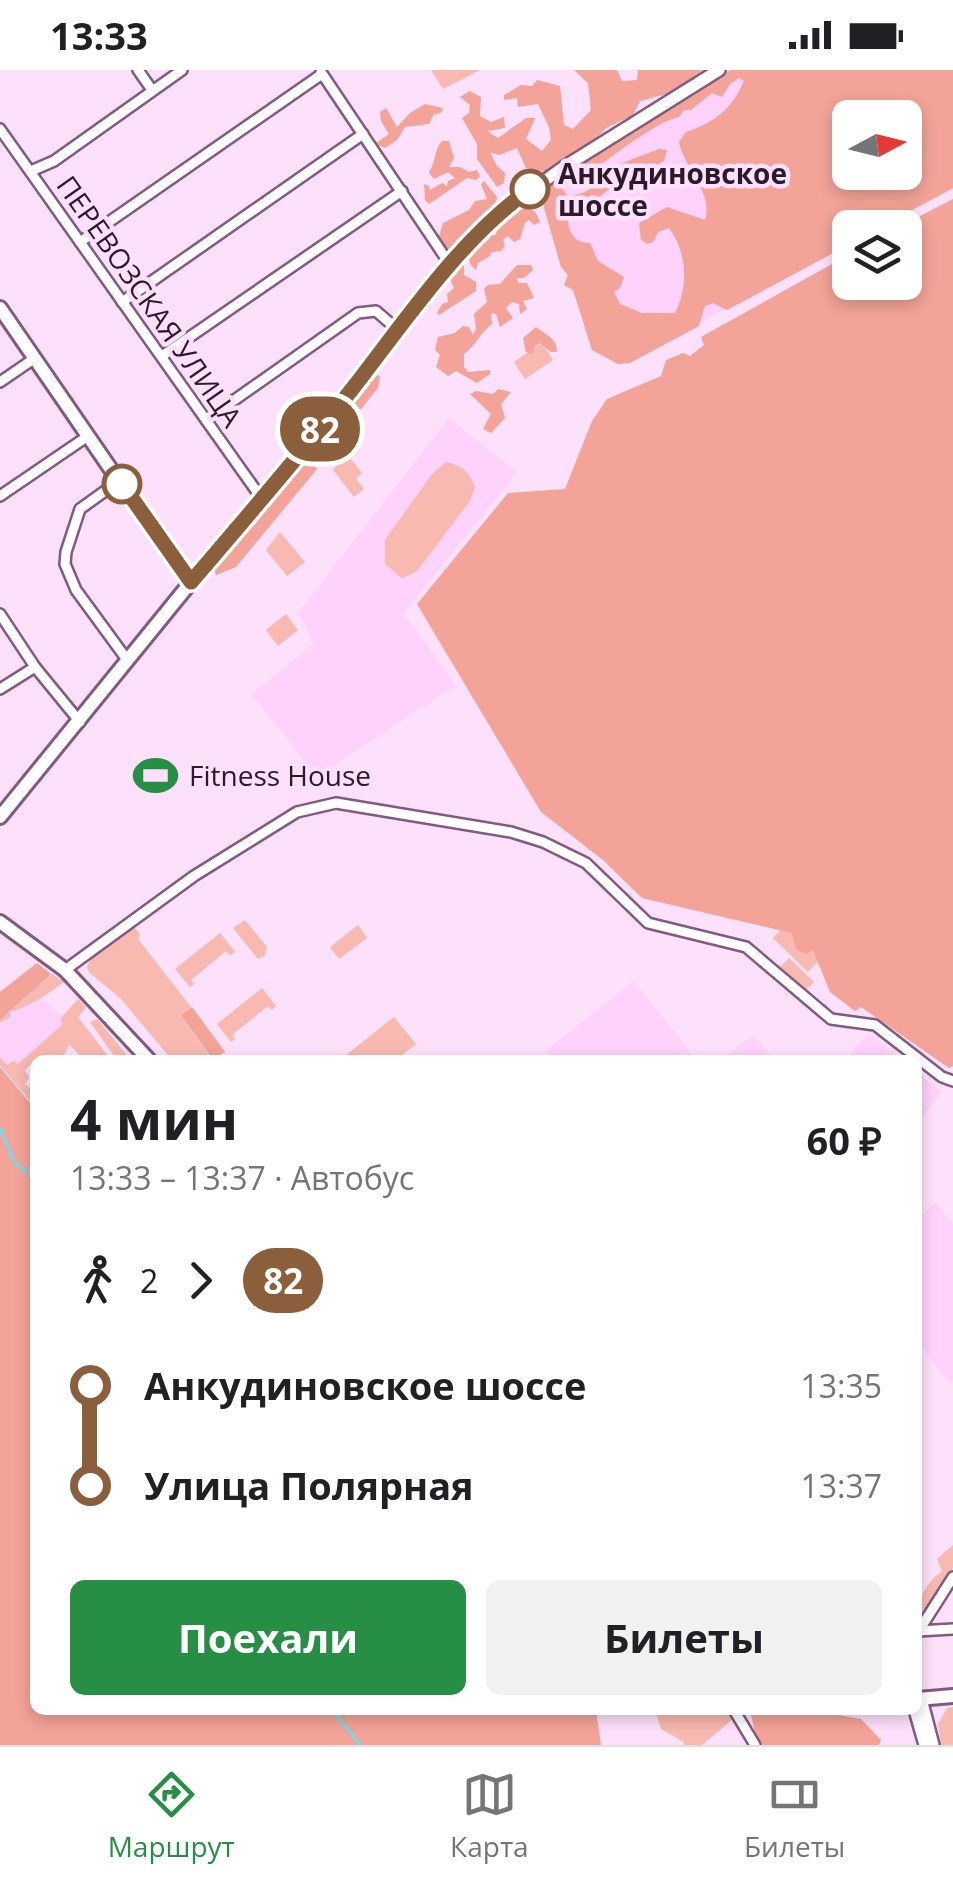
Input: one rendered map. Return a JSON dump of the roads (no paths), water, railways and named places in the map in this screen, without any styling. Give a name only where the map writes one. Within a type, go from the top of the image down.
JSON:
[{"type":"main road","points":[[0,308],[191,582],[0,817]]},
{"type":"main road","points":[[0,922],[65,970],[143,1055]]},
{"type":"main road","points":[[922,1702],[953,1696]]},
{"type":"street","points":[[138,70],[152,90]]},
{"type":"street","points":[[30,171],[54,161],[182,70]]},
{"type":"street","points":[[191,582],[498,213],[719,70]]},
{"type":"street","points":[[80,242],[321,72],[451,266]]},
{"type":"street","name":"ПЕРЕВОЗСКАЯ УЛИЦА","points":[[0,129],[262,499]]},
{"type":"street","points":[[122,302],[363,134]]},
{"type":"street","points":[[162,356],[402,191]]},
{"type":"street","points":[[206,420],[358,313],[376,311],[398,330]]},
{"type":"street","points":[[0,382],[34,358]]},
{"type":"street","points":[[0,496],[88,436]]},
{"type":"street","points":[[120,481],[80,510],[65,564],[76,590],[128,662]]},
{"type":"street","points":[[0,614],[36,668],[80,722]]},
{"type":"street","points":[[0,689],[36,668]]},
{"type":"street","points":[[65,970],[194,876],[297,812],[336,803],[511,832],[543,842],[586,863],[648,923],[746,947],[832,1019],[875,1026],[914,1055]]},
{"type":"street","points":[[922,1061],[953,1081]]},
{"type":"street","points":[[922,1625],[953,1577]]},
{"type":"street","points":[[922,1631],[953,1629]]},
{"type":"street","points":[[922,1714],[934,1745]]},
{"type":"street","points":[[737,1715],[755,1745]]},
{"type":"street","points":[[920,1715],[925,1745]]},
{"type":"waterway","points":[[0,1128],[14,1162],[30,1174]]},
{"type":"waterway","points":[[336,1715],[361,1745]]},
{"type":"place","name":"Анкудиновское шоссе","points":[[530,189]]},
{"type":"place","name":"Fitness House","points":[[156,775]]}]
